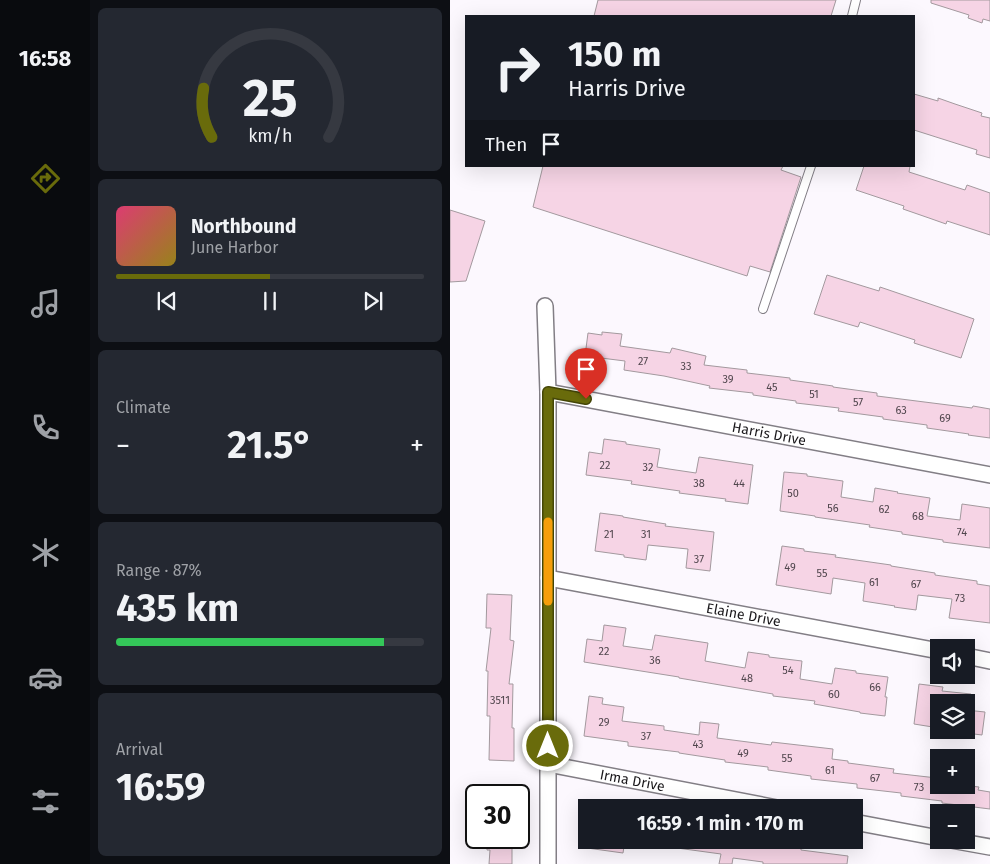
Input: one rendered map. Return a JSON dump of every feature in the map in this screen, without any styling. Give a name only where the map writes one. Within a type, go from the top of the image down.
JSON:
[{"type":"street","points":[[545,306],[548,392],[548,864]]},
{"type":"street","name":"Harris Drive","points":[[548,392],[990,475]]},
{"type":"street","name":"Elaine Drive","points":[[548,578],[930,649]]},
{"type":"street","points":[[975,658],[990,660]]},
{"type":"street","name":"Irma Drive","points":[[548,764],[730,799]]},
{"type":"street","points":[[863,824],[930,836]]},
{"type":"street","points":[[975,844],[990,847]]},
{"type":"lane","points":[[852,15],[856,0]]},
{"type":"lane","points":[[763,309],[811,167]]},
{"type":"building","points":[[598,0],[836,0],[831,15],[594,15]]},
{"type":"building","points":[[931,0],[990,0],[990,21],[983,19],[982,23],[968,18],[969,15],[931,3]]},
{"type":"building","points":[[915,94],[938,101],[938,98],[982,113],[981,116],[990,118],[990,158],[976,154],[977,150],[915,130]]},
{"type":"building","points":[[543,167],[782,167],[781,170],[801,177],[770,272],[750,266],[747,276],[533,207]]},
{"type":"building","points":[[864,167],[910,167],[909,172],[965,190],[967,185],[990,193],[990,235],[947,221],[946,224],[903,209],[904,206],[856,190]]},
{"type":"building","points":[[450,210],[485,221],[466,281],[450,282]]},
{"type":"building","points":[[827,275],[879,291],[880,287],[974,319],[961,358],[914,343],[915,340],[860,322],[858,327],[814,314]]},
{"type":"building","points":[[602,332],[622,334],[620,346],[670,353],[672,348],[706,356],[704,365],[747,370],[747,373],[790,378],[790,380],[877,393],[877,396],[990,409],[990,438],[927,428],[927,425],[883,419],[883,417],[838,411],[839,408],[796,403],[796,401],[753,395],[753,393],[709,388],[710,386],[664,376],[624,370],[625,361],[585,356],[588,333],[602,335]]},
{"type":"building","points":[[604,439],[660,449],[657,467],[696,473],[699,457],[753,465],[748,504],[631,484],[632,481],[586,475],[589,452],[602,454]]},
{"type":"building","points":[[784,472],[843,481],[841,497],[873,502],[875,488],[930,498],[927,516],[960,520],[962,504],[990,508],[990,548],[943,542],[943,540],[869,527],[870,525],[780,511]]},
{"type":"building","points":[[600,513],[666,524],[665,526],[714,532],[710,571],[686,568],[688,549],[648,545],[646,560],[595,551]]},
{"type":"building","points":[[782,546],[836,555],[835,557],[935,573],[935,575],[977,581],[977,584],[990,586],[990,623],[949,618],[952,599],[918,595],[916,610],[863,601],[865,583],[833,578],[831,594],[776,585]]},
{"type":"building","points":[[487,594],[512,595],[510,640],[514,641],[509,684],[513,684],[512,728],[514,728],[514,761],[489,760],[490,716],[487,716],[488,671],[486,671],[491,628],[486,628]]},
{"type":"building","points":[[604,625],[626,628],[623,646],[652,650],[655,635],[708,643],[705,661],[745,668],[748,652],[802,661],[800,679],[832,684],[835,668],[888,677],[885,716],[814,704],[815,701],[773,696],[773,694],[679,677],[584,662],[587,639],[602,641]]},
{"type":"building","points":[[919,684],[943,687],[942,691],[971,694],[930,694],[930,727],[914,724]]},
{"type":"building","points":[[589,696],[603,698],[602,704],[624,707],[622,721],[664,726],[664,730],[699,735],[700,722],[719,724],[717,738],[771,745],[772,742],[833,749],[832,759],[894,769],[893,773],[930,777],[930,794],[975,794],[975,787],[979,787],[978,790],[990,792],[990,809],[975,807],[975,804],[950,804],[942,803],[942,801],[901,796],[901,793],[857,788],[857,784],[811,779],[811,776],[768,770],[768,767],[725,762],[725,760],[679,752],[628,746],[628,742],[584,736]]},
{"type":"building","points":[[975,711],[985,712],[982,735],[975,734]]},
{"type":"building","points":[[512,849],[512,864],[489,864],[490,850],[487,850]]},
{"type":"building","points":[[594,849],[624,849],[623,853]]},
{"type":"building","points":[[684,849],[801,849],[848,856],[847,864],[763,864],[763,862],[733,858],[732,864],[719,864],[721,854]]},
{"type":"slow traffic","points":[[548,522],[548,601]]},
{"type":"route","points":[[548,746],[548,392],[586,399]]}]
